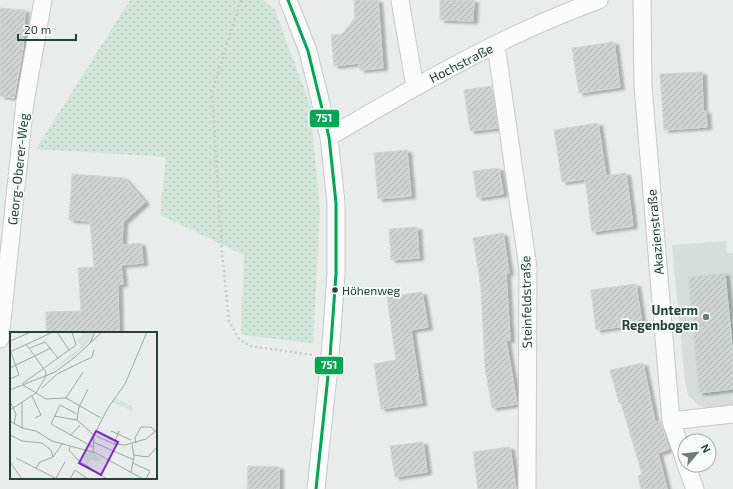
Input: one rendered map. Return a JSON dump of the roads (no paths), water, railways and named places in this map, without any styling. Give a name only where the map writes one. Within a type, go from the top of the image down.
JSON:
[{"type":"street","name":"Georg-Oberer-Weg","points":[[0,339],[25,102],[43,0]]},
{"type":"street","points":[[288,0],[308,51],[329,137],[336,203],[336,274],[330,357],[316,489]]},
{"type":"street","points":[[400,0],[415,87]]},
{"type":"street","name":"Hochstraße","points":[[329,137],[415,87],[496,45],[567,12],[599,0]]},
{"type":"street","name":"Akazienstraße","points":[[642,0],[643,86],[671,421],[677,438]]},
{"type":"street","name":"Steinfeldstraße","points":[[496,45],[528,268],[527,489]]},
{"type":"street","points":[[671,421],[733,414]]},
{"type":"street","points":[[689,473],[695,489]]},
{"type":"place","name":"Höhenweg","points":[[335,290]]},
{"type":"place","name":"Unterm Regenbogen","points":[[706,317]]}]
